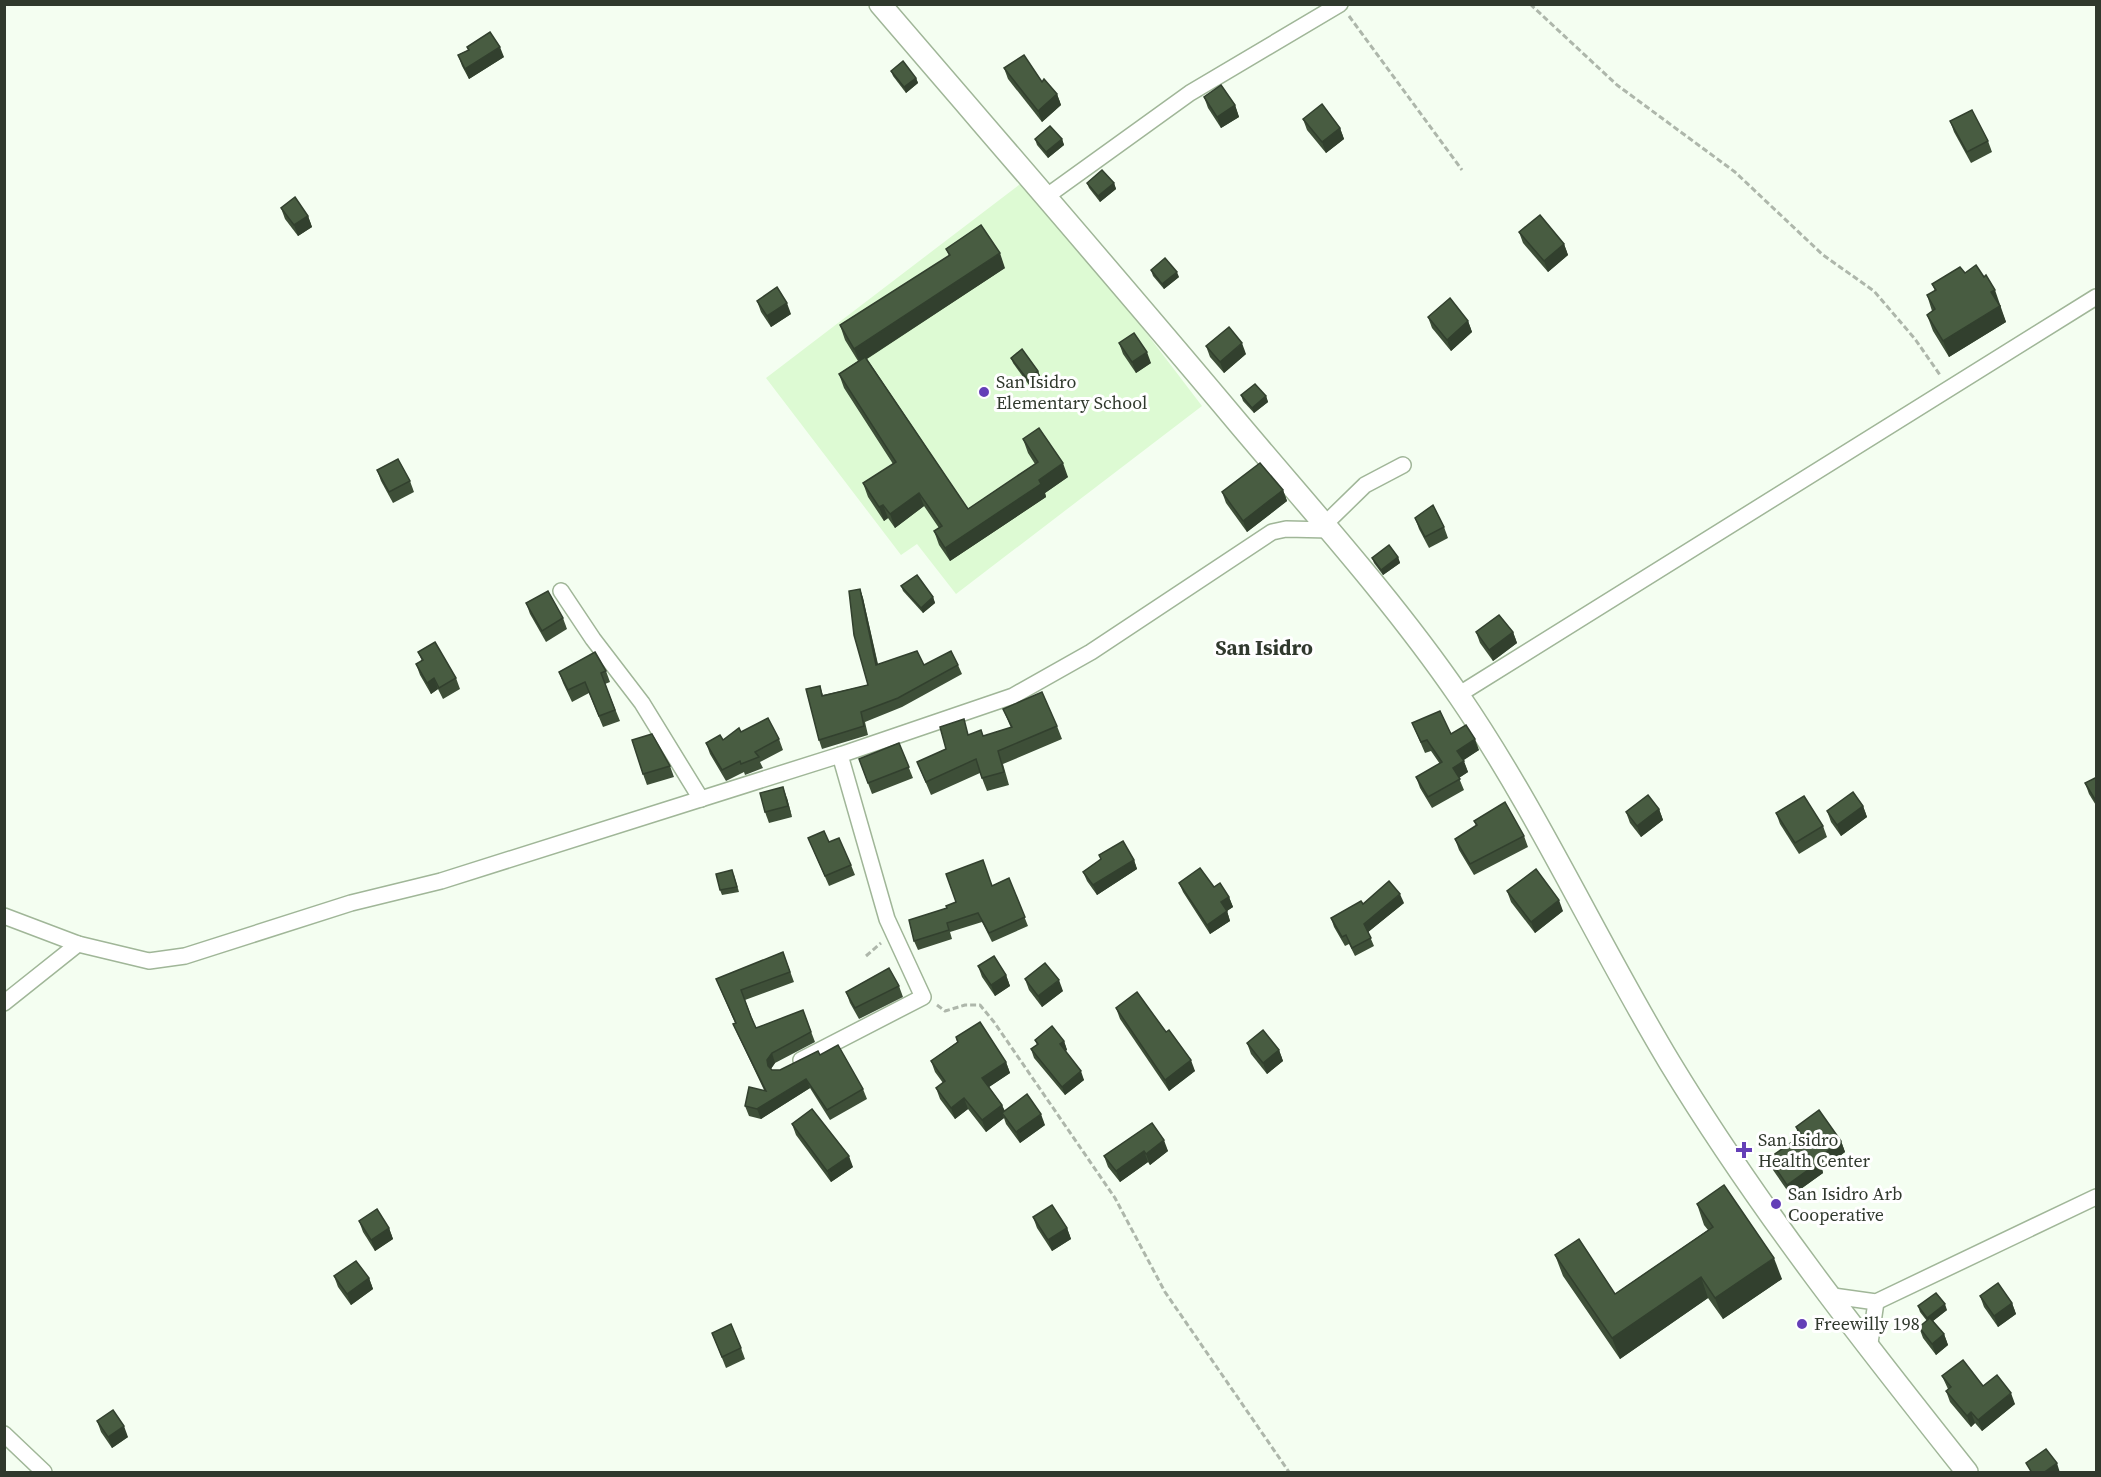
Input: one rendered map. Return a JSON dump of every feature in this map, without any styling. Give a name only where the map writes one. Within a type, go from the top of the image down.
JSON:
[{"type":"street","points":[[880,4],[1047,196],[1327,527],[1458,694],[1522,794],[1670,1063],[1768,1214],[1826,1295],[1967,1473]]},
{"type":"street","points":[[1047,196],[1190,93],[1344,9]]},
{"type":"street","points":[[1458,694],[2097,297]]},
{"type":"street","points":[[4,916],[78,944],[149,961],[185,956],[351,903],[441,881],[840,755],[1013,696],[1091,652],[1272,532],[1327,527],[1365,485],[1402,465]]},
{"type":"street","points":[[561,591],[593,639],[642,703],[701,799]]},
{"type":"street","points":[[790,1066],[923,997],[887,919],[840,755]]},
{"type":"street","points":[[4,1003],[78,944]]},
{"type":"street","points":[[1826,1295],[1876,1302],[2097,1197]]},
{"type":"street","points":[[1869,1350],[1876,1302]]},
{"type":"street","points":[[4,1434],[44,1473]]},
{"type":"path","points":[[1530,4],[1617,85],[1735,172],[1823,255],[1874,291],[1915,339],[1950,389]]},
{"type":"path","points":[[1344,9],[1462,171]]},
{"type":"path","points":[[923,997],[945,1011],[965,1005],[980,1005],[1115,1198],[1165,1292],[1289,1473]]},
{"type":"shaded area","name":"San Isidro Elementary School","points":[[1028,178],[1202,406],[956,594],[917,544],[901,555],[766,378]]},
{"type":"building","points":[[490,32],[500,47],[465,69],[458,55],[469,50],[467,47]]},
{"type":"building","points":[[1024,55],[1042,82],[1044,79],[1057,94],[1038,111],[1004,68]]},
{"type":"building","points":[[903,61],[916,78],[904,87],[891,71]]},
{"type":"building","points":[[1221,85],[1235,105],[1217,117],[1204,97]]},
{"type":"building","points":[[1322,104],[1340,128],[1322,142],[1303,119]]},
{"type":"building","points":[[1972,110],[1988,141],[1967,152],[1950,121]]},
{"type":"building","points":[[1050,126],[1062,139],[1046,152],[1035,139]]},
{"type":"building","points":[[1102,170],[1114,183],[1098,196],[1087,183]]},
{"type":"building","points":[[295,197],[308,216],[294,225],[281,208]]},
{"type":"building","points":[[1540,215],[1564,244],[1544,261],[1519,232]]},
{"type":"building","points":[[981,225],[1000,253],[854,349],[840,325],[950,255],[946,249]]},
{"type":"building","points":[[1165,258],[1177,272],[1162,284],[1151,270]]},
{"type":"building","points":[[1976,265],[1984,277],[1986,275],[1995,290],[1991,292],[2000,306],[1943,341],[1927,315],[1935,309],[1927,295],[1936,290],[1932,284],[1960,267],[1965,273]]},
{"type":"building","points":[[777,287],[787,303],[767,316],[757,301]]},
{"type":"building","points":[[1450,298],[1468,321],[1447,340],[1428,317]]},
{"type":"building","points":[[1229,327],[1242,343],[1220,362],[1206,346]]},
{"type":"building","points":[[1134,333],[1147,352],[1132,362],[1119,343]]},
{"type":"building","points":[[1022,349],[1038,371],[1027,379],[1011,358]]},
{"type":"building","points":[[865,357],[968,509],[1038,462],[1023,439],[1039,428],[1063,463],[1039,480],[1041,484],[945,548],[934,531],[942,526],[919,493],[890,514],[883,505],[879,507],[863,483],[896,462],[839,374]]},
{"type":"building","points":[[1255,384],[1266,396],[1252,408],[1241,395]]},
{"type":"building","points":[[398,459],[410,481],[389,492],[377,470]]},
{"type":"building","points":[[1260,463],[1283,490],[1243,521],[1222,492]]},
{"type":"building","points":[[1433,505],[1444,527],[1425,537],[1415,518]]},
{"type":"building","points":[[1389,545],[1398,557],[1381,570],[1372,558]]},
{"type":"building","points":[[917,575],[933,597],[921,608],[901,586]]},
{"type":"building","points":[[860,589],[876,665],[917,651],[924,665],[951,651],[958,665],[898,698],[861,712],[864,726],[819,740],[806,689],[820,686],[822,696],[868,685],[854,635],[849,591]]},
{"type":"building","points":[[548,591],[563,618],[542,631],[526,603]]},
{"type":"building","points":[[1499,615],[1513,632],[1489,650],[1476,632]]},
{"type":"building","points":[[435,642],[456,678],[439,688],[434,678],[427,683],[416,664],[423,660],[418,652]]},
{"type":"building","points":[[595,652],[606,671],[601,673],[615,710],[599,716],[585,682],[568,690],[559,672]]},
{"type":"building","points":[[1042,692],[1057,726],[998,751],[1004,772],[982,778],[976,759],[926,782],[917,762],[946,749],[940,727],[964,719],[968,735],[981,730],[983,736],[1012,727],[1003,709]]},
{"type":"building","points":[[1440,711],[1451,734],[1466,725],[1475,739],[1457,751],[1464,761],[1453,768],[1460,779],[1428,797],[1416,777],[1442,762],[1427,740],[1421,742],[1412,723]]},
{"type":"building","points":[[768,718],[779,739],[755,752],[759,757],[741,764],[740,761],[722,770],[706,743],[720,735],[723,740],[739,728],[741,732]]},
{"type":"building","points":[[652,734],[670,766],[643,774],[632,740]]},
{"type":"building","points":[[899,743],[909,767],[868,783],[859,759]]},
{"type":"building","points":[[2097,777],[2097,801],[2096,801],[2085,783]]},
{"type":"building","points":[[783,787],[788,806],[765,812],[760,793]]},
{"type":"building","points":[[1853,792],[1863,806],[1837,825],[1827,811]]},
{"type":"building","points":[[1648,795],[1659,809],[1637,826],[1626,812]]},
{"type":"building","points":[[1804,796],[1823,826],[1795,843],[1776,813]]},
{"type":"building","points":[[1505,802],[1524,836],[1470,864],[1455,839],[1477,825],[1474,821]]},
{"type":"building","points":[[824,831],[829,842],[839,838],[851,865],[825,876],[808,838]]},
{"type":"building","points":[[1123,841],[1134,860],[1093,885],[1083,872],[1101,859],[1099,855]]},
{"type":"building","points":[[983,860],[992,886],[1009,878],[1025,917],[989,933],[978,913],[947,923],[949,930],[914,941],[909,920],[947,908],[946,906],[956,902],[946,874]]},
{"type":"building","points":[[1200,868],[1214,887],[1220,883],[1229,897],[1221,902],[1227,911],[1207,925],[1179,883]]},
{"type":"building","points":[[1536,869],[1559,900],[1531,922],[1507,891]]},
{"type":"building","points":[[732,870],[737,887],[720,890],[716,874]]},
{"type":"building","points":[[1389,881],[1400,894],[1364,924],[1371,938],[1352,948],[1346,935],[1342,937],[1331,918],[1361,901],[1363,904]]},
{"type":"building","points":[[783,952],[790,972],[741,990],[756,1028],[803,1010],[811,1032],[772,1053],[767,1060],[772,1070],[780,1070],[818,1051],[820,1055],[838,1045],[863,1089],[827,1110],[806,1079],[757,1109],[745,1106],[749,1087],[766,1091],[733,1024],[736,1023],[716,979]]},
{"type":"building","points":[[994,956],[1006,975],[991,985],[978,966]]},
{"type":"building","points":[[1045,963],[1059,980],[1038,996],[1025,979]]},
{"type":"building","points":[[889,968],[899,986],[855,1008],[846,992]]},
{"type":"building","points":[[1137,992],[1166,1032],[1169,1030],[1191,1060],[1165,1080],[1116,1008]]},
{"type":"building","points":[[980,1022],[1006,1062],[982,1078],[1002,1105],[982,1120],[964,1098],[951,1108],[936,1088],[945,1081],[931,1061],[958,1042],[956,1037]]},
{"type":"building","points":[[1052,1026],[1064,1041],[1060,1044],[1081,1071],[1062,1087],[1031,1049],[1038,1044],[1035,1040]]},
{"type":"building","points":[[1263,1030],[1279,1050],[1263,1063],[1247,1043]]},
{"type":"building","points":[[1027,1094],[1041,1114],[1016,1132],[1002,1113]]},
{"type":"building","points":[[812,1109],[849,1156],[827,1171],[792,1124]]},
{"type":"building","points":[[1819,1110],[1841,1141],[1817,1159],[1819,1162],[1787,1185],[1769,1158],[1802,1135],[1796,1127]]},
{"type":"building","points":[[1152,1123],[1164,1140],[1146,1154],[1144,1151],[1116,1171],[1104,1156]]},
{"type":"building","points":[[1724,1185],[1774,1258],[1715,1298],[1701,1277],[1612,1338],[1555,1255],[1579,1239],[1615,1294],[1713,1227],[1697,1204]]},
{"type":"building","points":[[1052,1205],[1067,1228],[1048,1240],[1033,1217]]},
{"type":"building","points":[[377,1209],[389,1228],[371,1240],[359,1221]]},
{"type":"building","points":[[356,1261],[369,1278],[347,1294],[334,1276]]},
{"type":"building","points":[[1998,1283],[2012,1303],[1994,1316],[1980,1296]]},
{"type":"building","points":[[1936,1293],[1945,1304],[1927,1318],[1918,1306]]},
{"type":"building","points":[[1930,1318],[1944,1334],[1932,1344],[1919,1327]]},
{"type":"building","points":[[731,1324],[741,1348],[722,1357],[712,1333]]},
{"type":"building","points":[[1963,1360],[1983,1386],[1997,1375],[2011,1393],[1978,1420],[1971,1412],[1967,1416],[1946,1391],[1951,1387],[1942,1376]]},
{"type":"building","points":[[113,1410],[124,1426],[108,1437],[97,1421]]},
{"type":"building","points":[[2046,1449],[2057,1463],[2043,1473],[2032,1473],[2026,1463]]},
{"type":"place","name":"San Isidro Elementary School","points":[[984,392]]},
{"type":"place","name":"San Isidro Health Center","points":[[1744,1150]]},
{"type":"place","name":"San Isidro Arb Cooperative","points":[[1776,1204]]},
{"type":"place","name":"Freewilly 198","points":[[1802,1324]]},
{"type":"district","name":"San Isidro","points":[[1264,648]]}]
